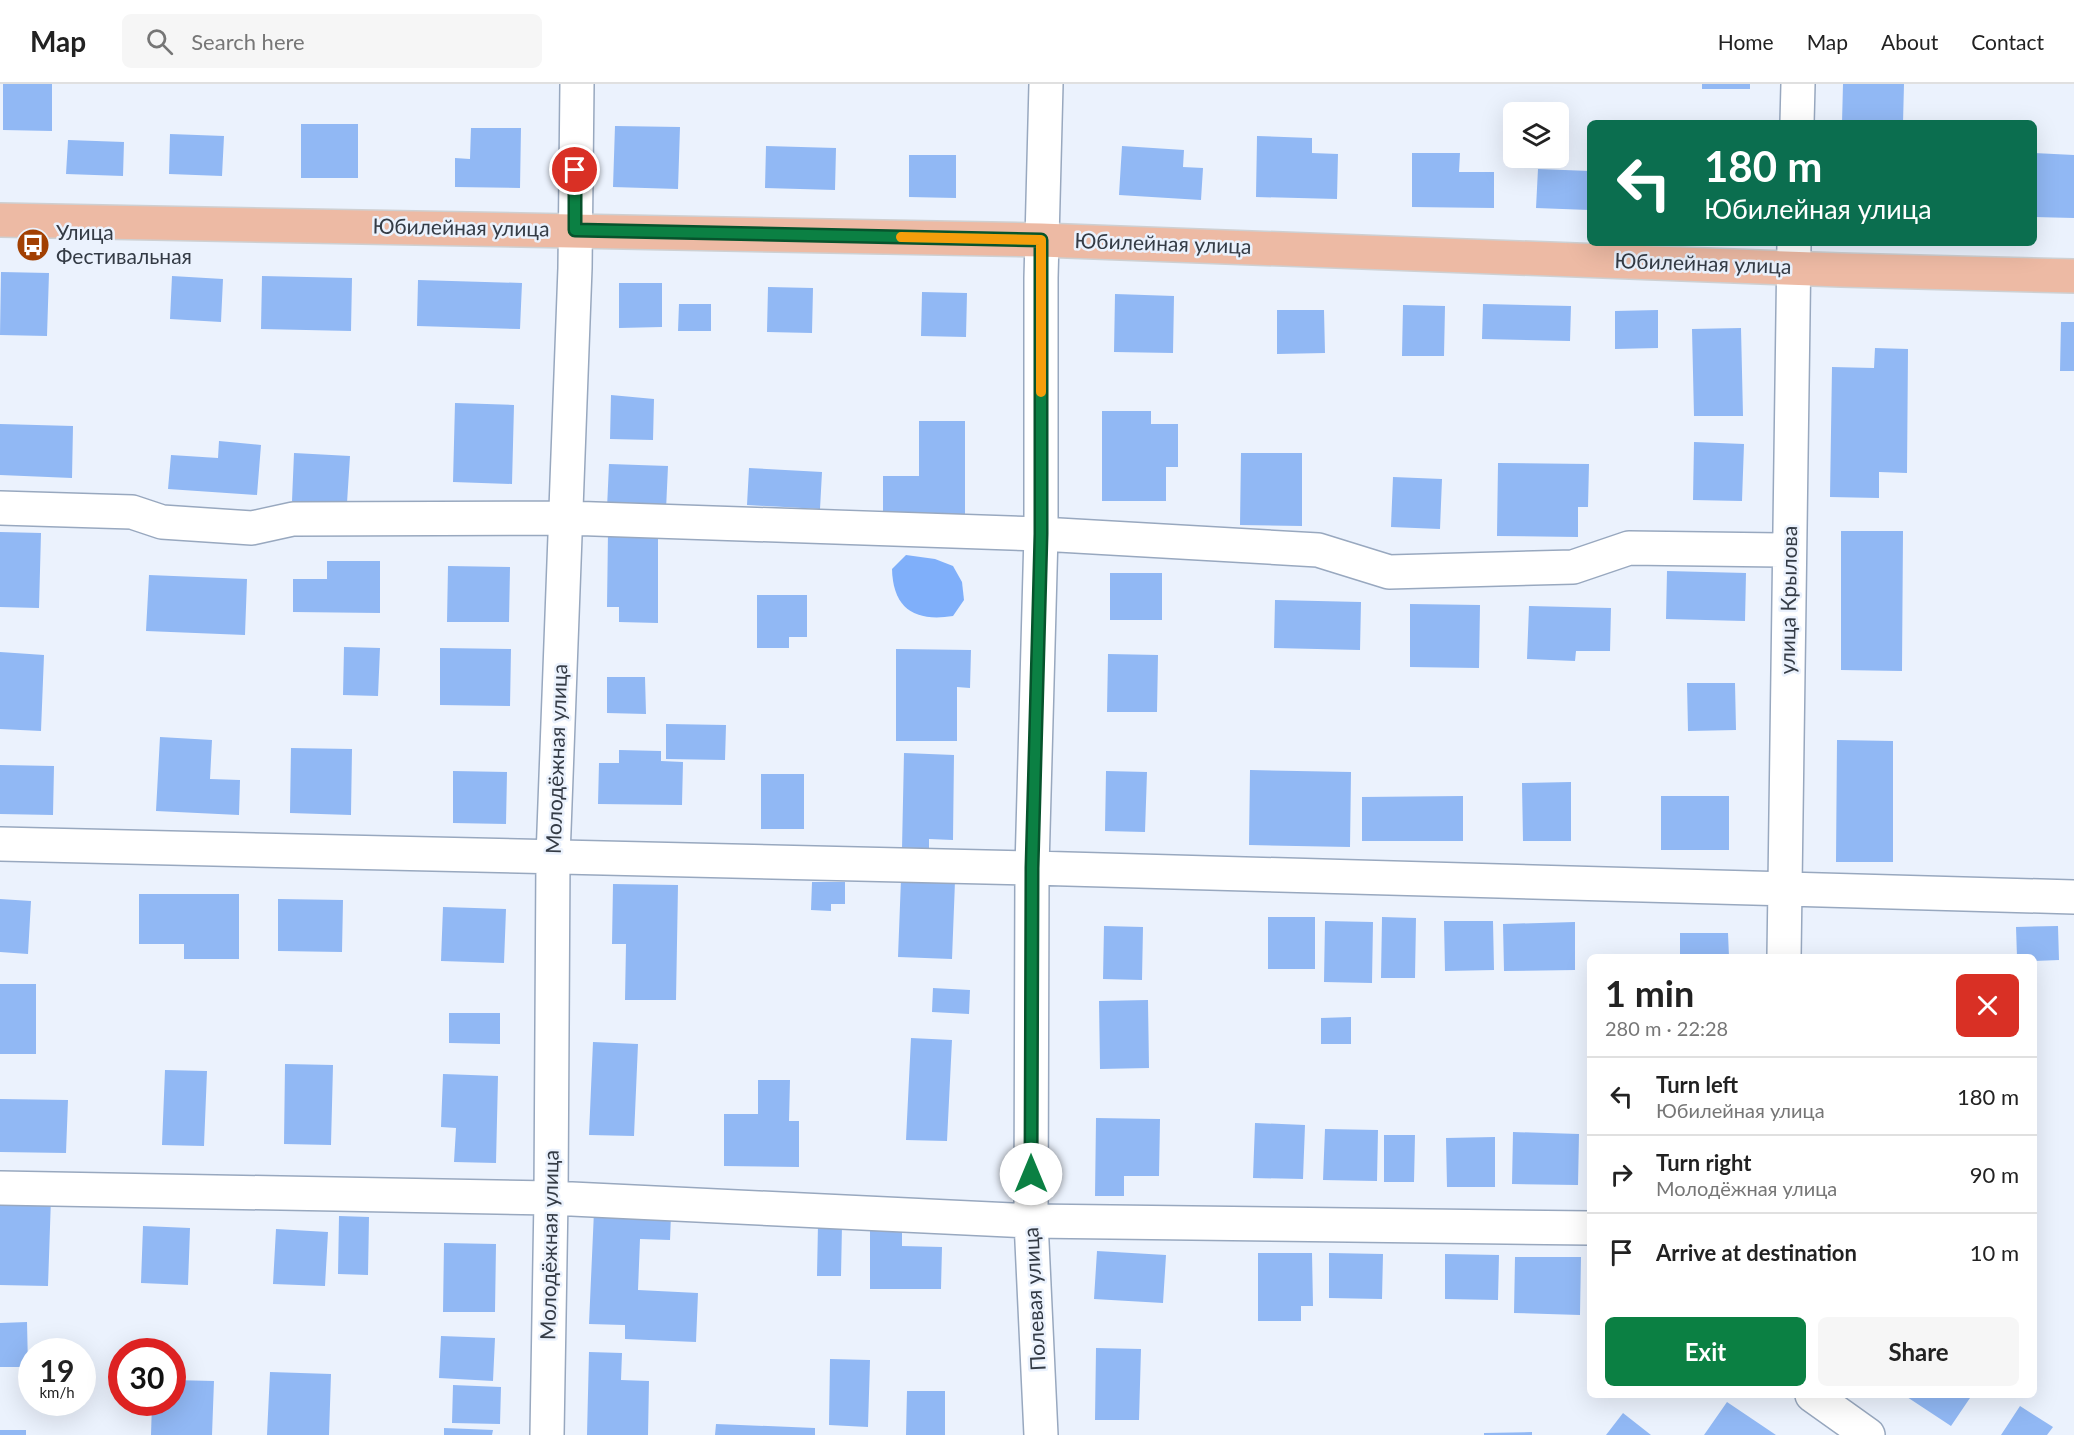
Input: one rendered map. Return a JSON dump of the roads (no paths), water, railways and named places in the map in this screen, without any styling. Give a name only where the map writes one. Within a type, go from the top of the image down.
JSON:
[{"type":"main road","name":"Юбилейная улица","points":[[0,220],[1793,255],[2074,276]]},
{"type":"street","name":"Молодёжная улица","points":[[547,1435],[553,857],[575,230],[577,84]]},
{"type":"street","name":"Полевая улица","points":[[1041,1435],[1031,1221],[1032,868],[1041,534],[1041,240],[1046,84]]},
{"type":"street","points":[[1797,120],[1798,84]]},
{"type":"street","name":"улица Крылова","points":[[1784,954],[1793,255]]},
{"type":"street","points":[[0,508],[132,512],[162,522],[252,528],[293,519],[566,518],[1041,534],[1318,550],[1389,572],[1573,567],[1629,548],[1789,550]]},
{"type":"street","points":[[0,843],[1032,868],[2074,897]]},
{"type":"street","points":[[0,1188],[551,1198],[1031,1221],[1587,1228]]},
{"type":"street","points":[[1816,1398],[1868,1435]]},
{"type":"water","points":[[906,555],[935,559],[953,566],[962,582],[964,600],[953,616],[928,617],[909,610],[902,603],[893,583],[892,569]]},
{"type":"place","name":"Улица Фестивальная","points":[[33,245]]}]
